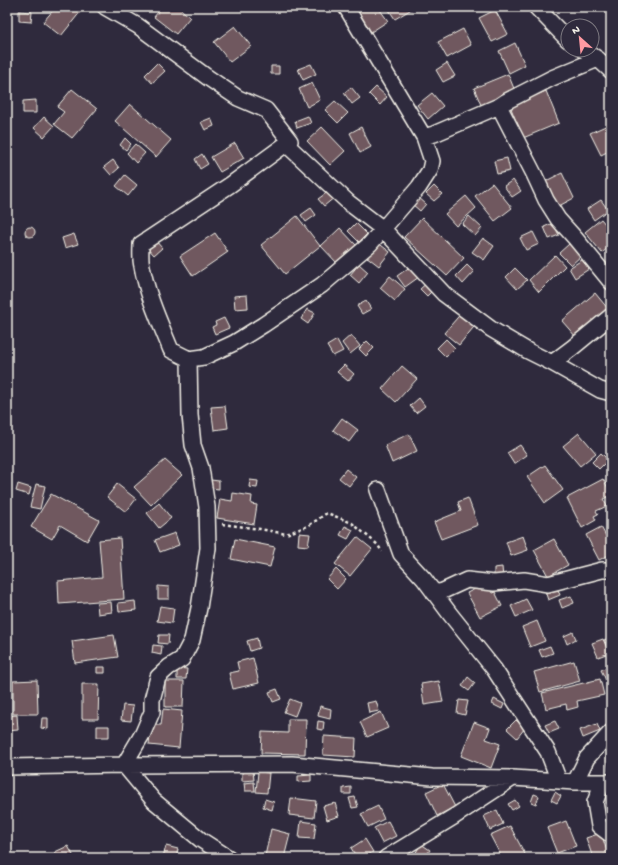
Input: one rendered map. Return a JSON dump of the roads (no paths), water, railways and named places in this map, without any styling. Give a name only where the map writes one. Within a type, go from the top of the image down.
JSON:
[{"type":"street","points":[[105,7],[138,26],[238,98],[266,110],[290,141],[230,185],[141,244],[141,265],[146,285],[171,350],[189,359],[204,357],[234,343],[290,308],[322,285],[370,244],[420,187],[430,170],[432,161],[424,137],[346,7]]},
{"type":"street","points":[[536,7],[560,32]]},
{"type":"street","points":[[424,137],[499,106],[552,78],[598,59],[611,71]]},
{"type":"street","points":[[499,106],[546,200],[558,219],[576,238],[611,282]]},
{"type":"street","points":[[286,144],[349,203],[383,229],[444,294],[491,328],[528,351],[600,390],[611,393]]},
{"type":"street","points":[[552,363],[611,316]]},
{"type":"street","points":[[124,765],[143,733],[152,712],[152,700],[158,677],[169,667],[182,659],[192,640],[199,608],[208,548],[207,507],[201,468],[192,445],[189,359]]},
{"type":"street","points":[[378,490],[401,554],[424,579],[494,669],[548,752],[559,781]]},
{"type":"street","points":[[434,593],[443,591],[467,580],[494,583],[524,580],[548,584],[602,570],[611,570]]},
{"type":"street","points":[[575,782],[587,758],[611,732]]},
{"type":"street","points":[[7,767],[292,764],[432,777],[513,778],[575,782],[607,782]]},
{"type":"street","points":[[124,765],[154,801],[201,840],[229,858]]},
{"type":"street","points":[[386,858],[455,816],[513,778]]},
{"type":"street","points":[[607,782],[595,802],[599,826],[611,835]]}]
